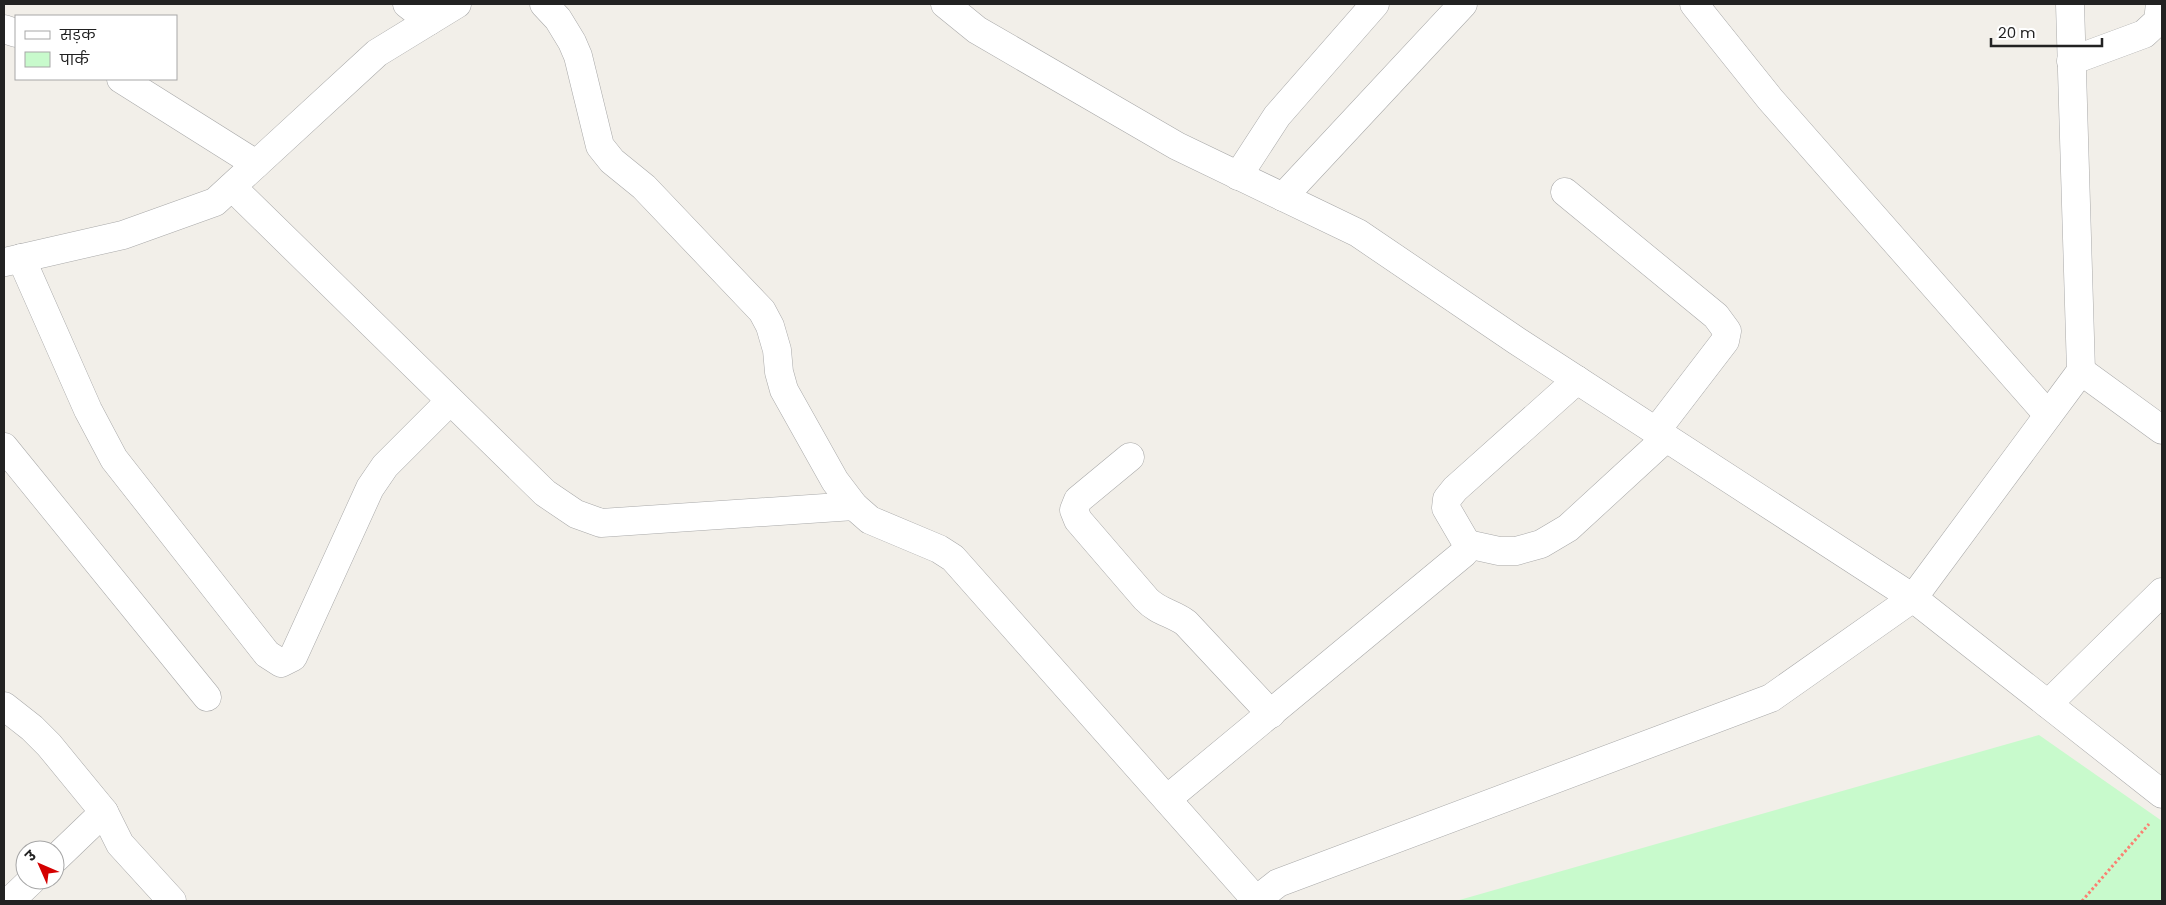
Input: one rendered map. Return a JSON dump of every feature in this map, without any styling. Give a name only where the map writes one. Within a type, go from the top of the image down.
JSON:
[{"type":"street","points":[[408,4],[429,21]]},
{"type":"street","points":[[450,401],[385,466],[370,488],[293,657],[281,663],[267,654],[114,459],[13,260],[123,235],[215,202],[377,53],[457,4]]},
{"type":"street","points":[[544,4],[558,19],[578,56],[600,146],[612,161],[644,187],[762,311],[770,326],[777,350],[779,372],[784,390],[835,481],[854,506],[870,520],[939,549],[953,558],[1255,901],[1278,883],[1771,698],[1913,598],[2081,371],[2070,4]]},
{"type":"street","points":[[945,4],[977,30],[1178,146],[1358,233],[1577,380],[1913,598],[2162,794]]},
{"type":"street","points":[[1238,176],[1277,116],[1375,4]]},
{"type":"street","points":[[1283,197],[1463,4]]},
{"type":"street","points":[[1694,4],[1770,100],[2048,415]]},
{"type":"street","points":[[2071,61],[2144,34],[2158,21],[2160,4]]},
{"type":"street","points":[[123,80],[256,164]]},
{"type":"street","points":[[232,187],[545,493],[576,514],[601,523],[854,506]]},
{"type":"street","points":[[1565,192],[1716,316],[1727,331],[1725,341],[1661,435],[1568,528],[1541,544],[1516,551],[1499,551],[1467,544],[1446,508],[1447,499],[1455,489],[1577,380]]},
{"type":"street","points":[[2081,371],[2162,430]]},
{"type":"street","points":[[4,448],[208,697]]},
{"type":"street","points":[[1130,457],[1078,500],[1074,510],[1078,520],[1146,599],[1154,607],[1167,614],[1177,616],[1186,623],[1270,714]]},
{"type":"street","points":[[1167,800],[1457,560],[1464,553],[1467,544]]},
{"type":"street","points":[[2048,704],[2162,592]]},
{"type":"street","points":[[4,706],[32,728],[49,745],[104,812],[120,844],[172,901]]},
{"type":"street","points":[[65,849],[104,812]]},
{"type":"street","points":[[10,901],[22,890]]},
{"type":"path","points":[[2082,901],[2150,823]]},
{"type":"green space","points":[[2039,735],[2162,821],[2162,901],[1456,901]]}]
